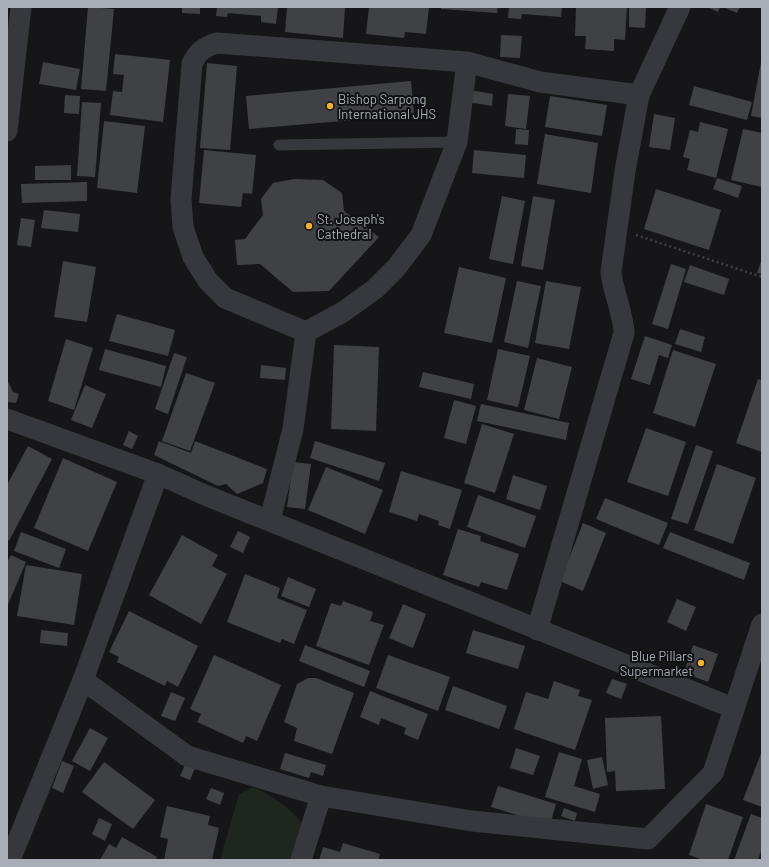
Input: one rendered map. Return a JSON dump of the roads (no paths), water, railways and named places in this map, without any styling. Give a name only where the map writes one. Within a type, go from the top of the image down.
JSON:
[{"type":"street","points":[[7,131],[21,7]]},
{"type":"street","points":[[537,630],[624,333],[623,318],[612,285],[611,272],[625,171],[639,95],[680,7]]},
{"type":"street","points":[[306,332],[225,298],[208,282],[193,257],[182,227],[181,199],[192,64],[197,53],[206,46],[217,43],[467,62],[540,82],[639,95]]},
{"type":"street","points":[[306,332],[343,312],[375,289],[396,268],[421,235],[457,142],[467,62]]},
{"type":"street","points":[[270,520],[293,428],[306,332]]},
{"type":"street","points":[[7,419],[158,474],[537,630],[733,708]]},
{"type":"street","points":[[10,860],[83,680],[158,474]]},
{"type":"street","points":[[83,680],[187,756],[321,796],[472,821],[648,839],[713,773],[733,708],[755,670],[762,624]]},
{"type":"street","points":[[301,860],[321,796]]},
{"type":"lane","points":[[279,144],[457,142]]},
{"type":"place","name":"Bishop Sarpong International JHS","points":[[330,106]]},
{"type":"place","name":"St. Joseph's Cathedral","points":[[309,226]]},
{"type":"place","name":"Blue Pillars Supermarket","points":[[701,663]]}]
